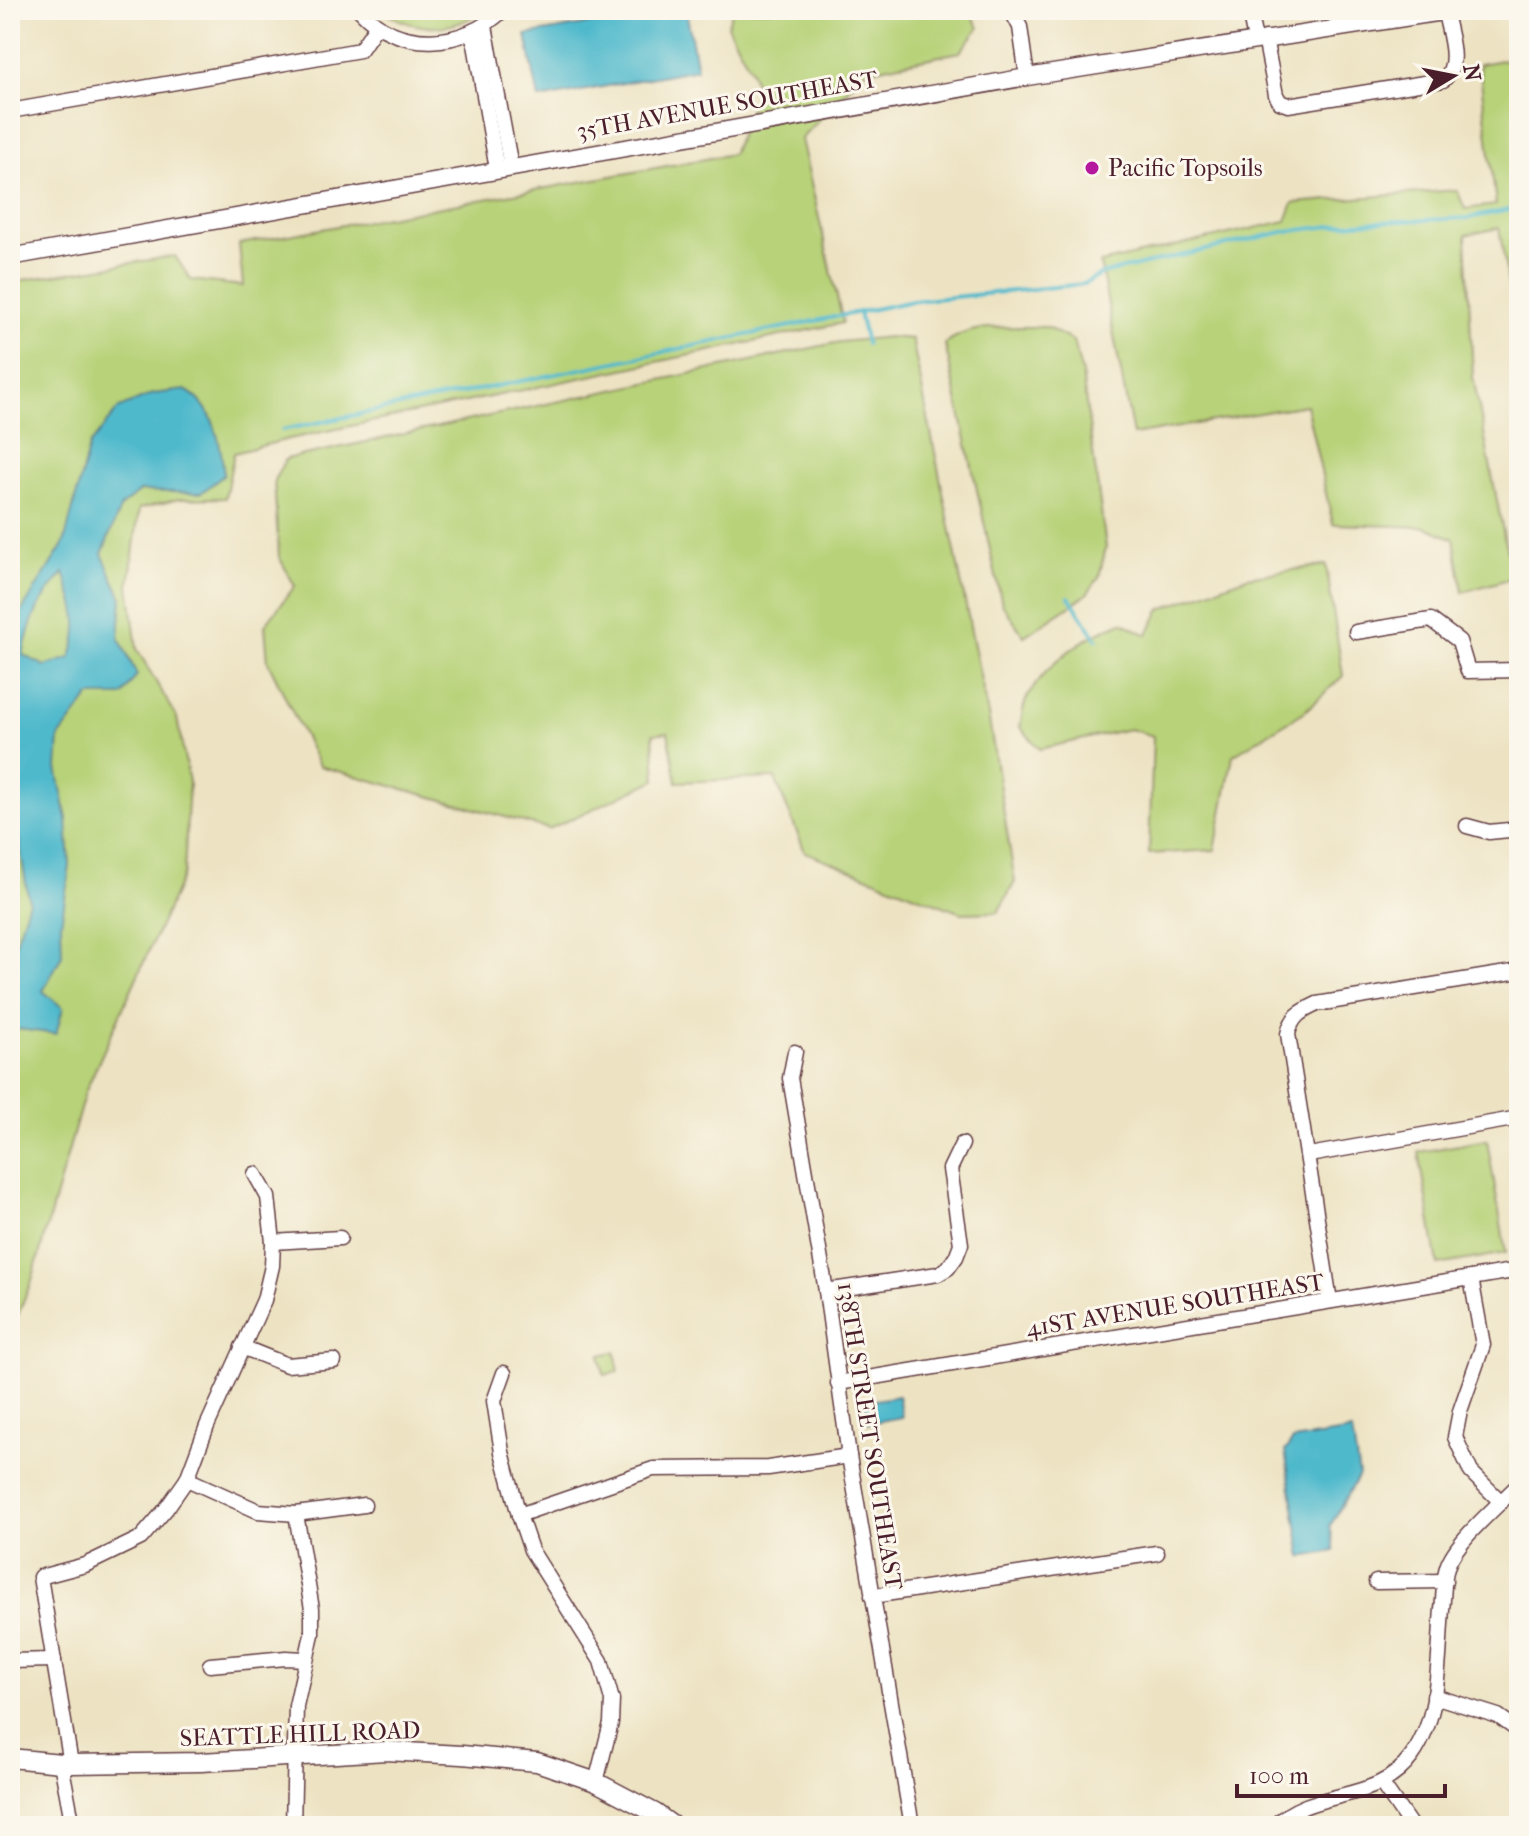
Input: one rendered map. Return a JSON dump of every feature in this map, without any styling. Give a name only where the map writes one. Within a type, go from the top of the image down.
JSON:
[{"type":"main road","name":"SEATTLE HILL ROAD","points":[[10,1758],[66,1764],[386,1751],[537,1762],[596,1782],[673,1826]]},
{"type":"street","points":[[360,10],[377,25],[407,39],[441,42],[479,29],[503,10]]},
{"type":"street","points":[[1011,10],[1020,27],[1027,77]]},
{"type":"street","points":[[1249,10],[1276,95],[1280,102],[1288,105],[1443,80],[1451,73],[1454,64],[1450,11]]},
{"type":"street","name":"35TH AVENUE SOUTHEAST","points":[[10,257],[1027,77],[1450,11]]},
{"type":"street","points":[[10,111],[360,50],[377,25]]},
{"type":"street","points":[[479,29],[504,168]]},
{"type":"street","points":[[1356,632],[1431,620],[1459,641],[1468,671],[1519,670]]},
{"type":"street","points":[[1467,826],[1489,832],[1519,829]]},
{"type":"street","points":[[1330,1301],[1288,1034],[1290,1023],[1297,1013],[1317,1004],[1519,971]]},
{"type":"street","name":"138TH STREET SOUTHEAST","points":[[795,1052],[790,1078],[826,1291],[849,1456],[912,1826]]},
{"type":"street","points":[[1309,1155],[1519,1118]]},
{"type":"street","points":[[826,1291],[938,1274],[948,1268],[961,1244],[950,1169],[962,1144]]},
{"type":"street","points":[[73,1826],[54,1660],[40,1577],[85,1565],[141,1538],[187,1479],[207,1426],[264,1300],[272,1266],[268,1197],[255,1174]]},
{"type":"street","points":[[273,1242],[340,1238]]},
{"type":"street","name":"41ST AVENUE SOUTHEAST","points":[[838,1383],[1519,1270]]},
{"type":"street","points":[[1471,1278],[1483,1345],[1460,1411],[1455,1437],[1471,1472],[1501,1502]]},
{"type":"street","points":[[242,1347],[287,1365],[334,1361]]},
{"type":"street","points":[[504,1373],[494,1401],[502,1452],[519,1515],[531,1550],[601,1661],[612,1700],[611,1723],[596,1782]]},
{"type":"street","points":[[519,1515],[653,1469],[768,1468],[849,1456]]},
{"type":"street","points":[[187,1479],[258,1511],[296,1514],[364,1505]]},
{"type":"street","points":[[1274,1826],[1311,1803],[1382,1784],[1399,1772],[1425,1734],[1434,1696],[1448,1566],[1455,1553],[1519,1484]]},
{"type":"street","points":[[293,1826],[296,1706],[312,1634],[312,1609],[296,1514]]},
{"type":"street","points":[[872,1596],[1157,1553]]},
{"type":"street","points":[[1376,1582],[1445,1581]]},
{"type":"street","points":[[210,1665],[305,1659]]},
{"type":"street","points":[[10,1661],[54,1660]]},
{"type":"street","points":[[1434,1696],[1498,1716],[1519,1731]]},
{"type":"street","points":[[1382,1784],[1411,1826]]},
{"type":"green space","points":[[383,10],[483,10],[459,23],[433,27],[407,23]]},
{"type":"green space","points":[[733,10],[969,10],[979,28],[960,52],[865,71],[801,139],[843,323],[234,453],[225,498],[179,499],[139,509],[129,585],[137,649],[177,718],[189,782],[184,873],[85,1092],[32,1280],[10,1334],[10,282],[175,256],[191,280],[243,286],[239,244],[732,154],[757,91],[751,70],[727,26]]},
{"type":"green space","points":[[1519,57],[1519,346],[1499,228],[1466,235],[1473,377],[1512,578],[1463,592],[1454,539],[1426,527],[1333,524],[1306,405],[1133,435],[1100,263],[1286,221],[1293,203],[1457,190],[1465,209],[1496,205],[1479,64]]},
{"type":"green space","points":[[1046,327],[1073,341],[1082,374],[1106,547],[1099,577],[1086,595],[1024,636],[1002,604],[945,344],[955,337],[980,329]]},
{"type":"green space","points":[[889,337],[912,339],[989,720],[1015,882],[998,912],[961,913],[805,852],[775,778],[677,782],[668,732],[653,734],[656,780],[549,829],[319,766],[268,662],[265,625],[295,586],[279,557],[274,480],[286,459],[840,342]]},
{"type":"green space","points":[[1326,565],[1343,676],[1304,712],[1233,755],[1215,850],[1149,854],[1153,736],[1129,729],[1040,749],[1020,727],[1025,703],[1037,683],[1069,651],[1095,635],[1122,622],[1147,635],[1161,609],[1247,577]]},
{"type":"green space","points":[[1487,1140],[1506,1253],[1438,1265],[1419,1152]]},
{"type":"green space","points":[[615,1352],[619,1372],[604,1375],[600,1355]]},
{"type":"water","points":[[644,10],[686,10],[697,69],[539,99],[526,35],[644,14]]},
{"type":"water","points":[[185,390],[203,405],[215,426],[224,475],[201,493],[140,491],[121,506],[102,554],[122,598],[119,638],[137,675],[122,696],[90,696],[59,737],[57,768],[67,819],[70,866],[61,924],[62,955],[43,991],[63,1008],[56,1034],[10,1028],[10,961],[29,901],[10,789],[11,628],[64,543],[89,446],[119,408],[153,394]],"holes":[[[64,573],[74,605],[77,635],[70,658],[45,666],[23,655],[37,611]]]},
{"type":"water","points":[[898,1396],[902,1417],[868,1423],[865,1402]]},
{"type":"water","points":[[1352,1431],[1359,1475],[1330,1526],[1335,1551],[1302,1557],[1285,1451],[1293,1440]]},
{"type":"waterway","points":[[282,430],[913,301],[1084,284],[1102,274],[1283,232],[1356,223],[1469,218],[1519,208]]},
{"type":"waterway","points":[[859,312],[866,344]]},
{"type":"waterway","points":[[1069,597],[1097,639]]},
{"type":"place","name":"Pacific Topsoils","points":[[1092,168]]}]
